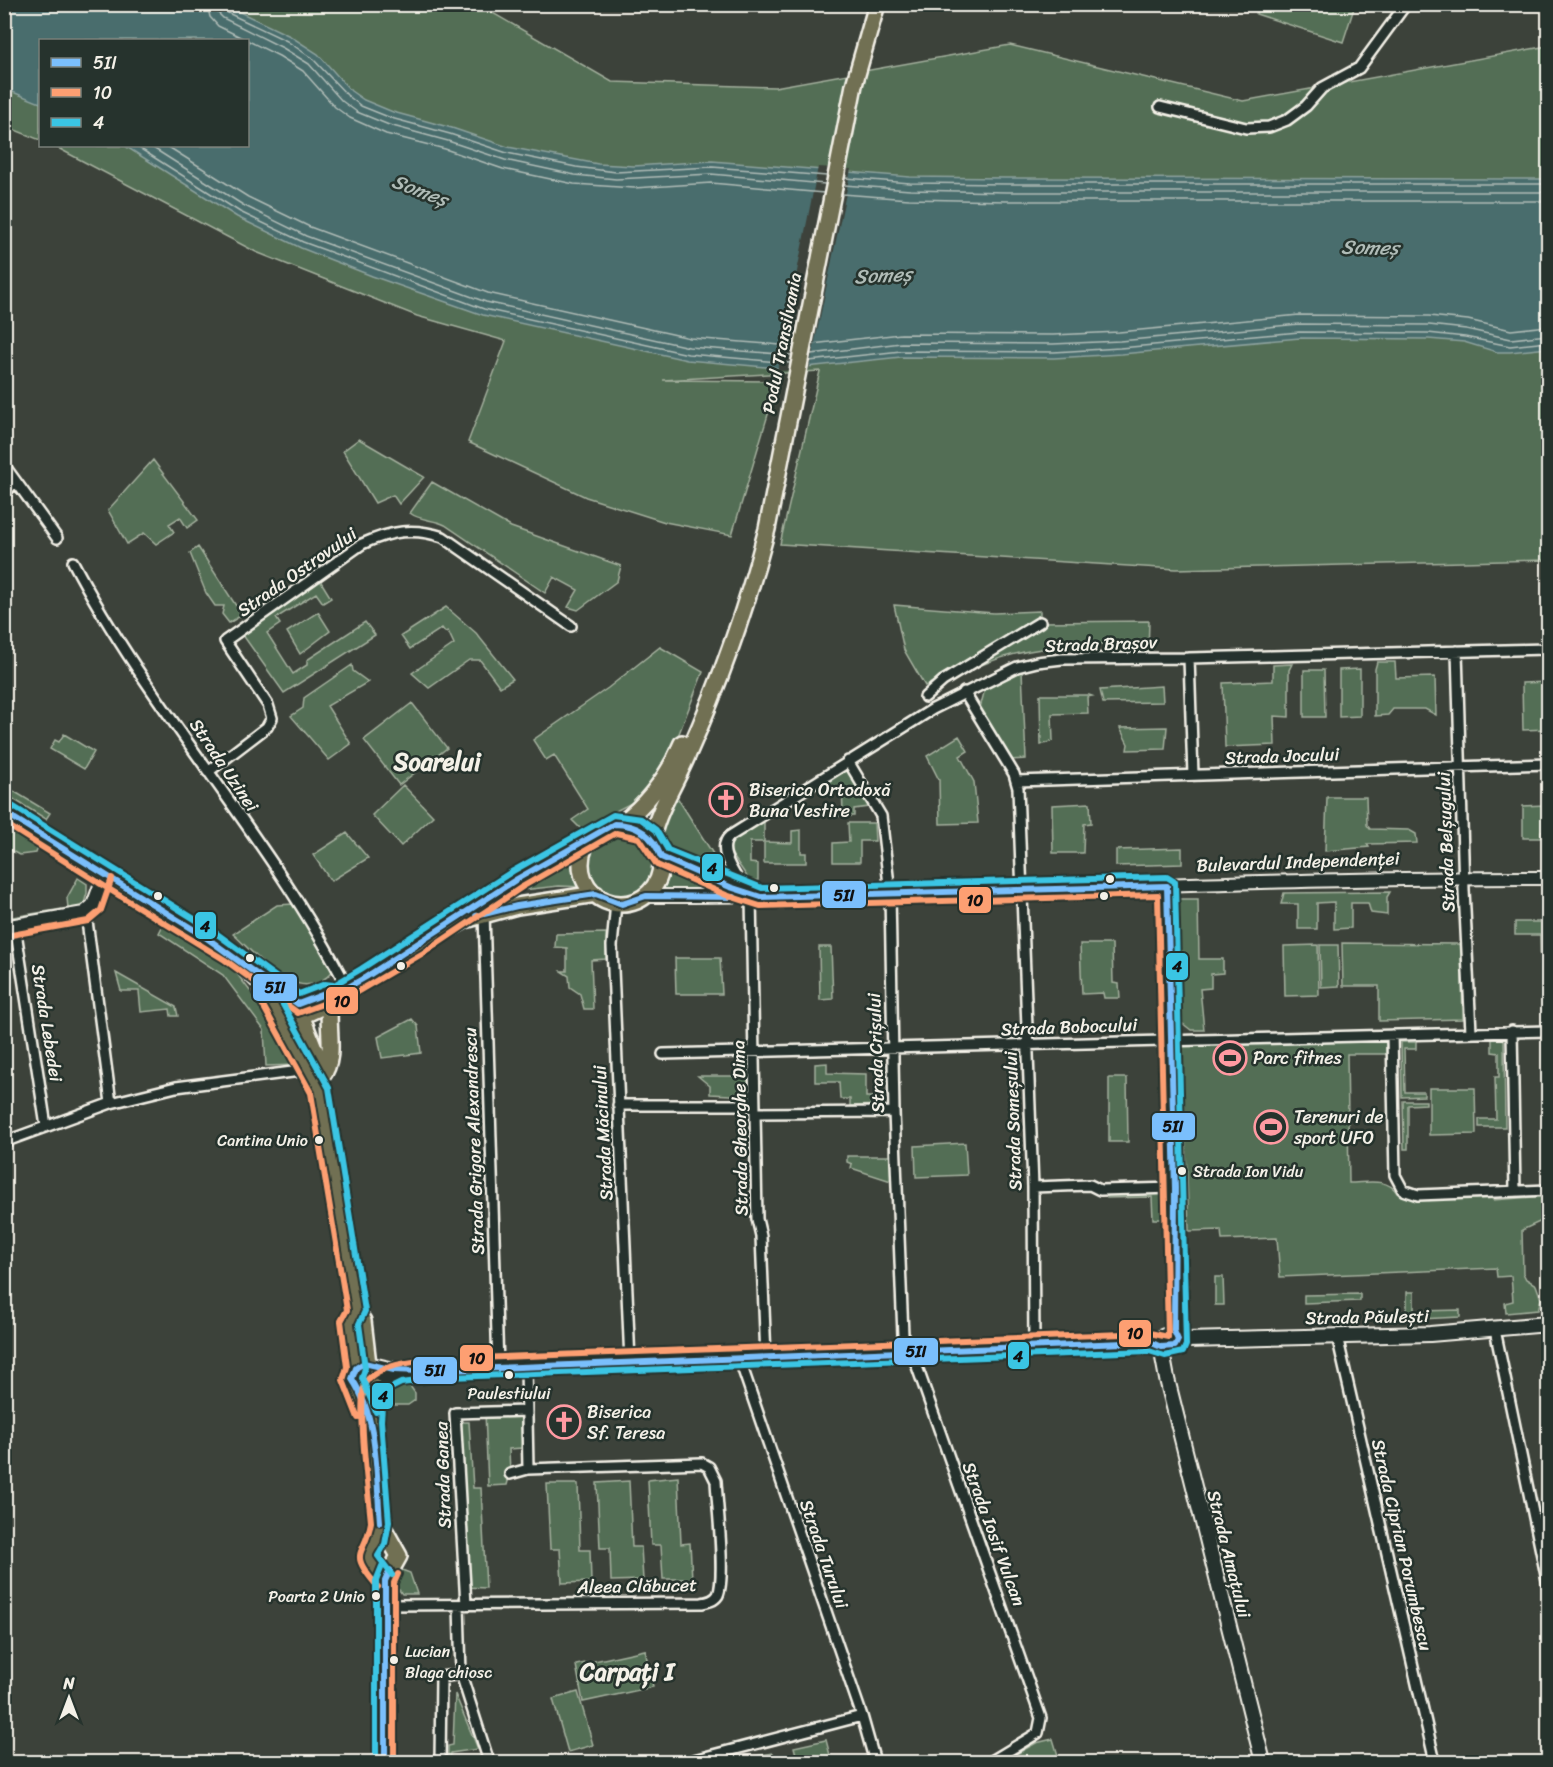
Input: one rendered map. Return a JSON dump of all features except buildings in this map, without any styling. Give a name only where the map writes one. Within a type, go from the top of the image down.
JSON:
[{"type":"main road","name":"Podul Transilvania","points":[[711,686],[744,582],[758,528],[846,82],[869,4]]},
{"type":"main road","name":"Podul Transilvania","points":[[711,686],[753,583],[767,529],[854,85],[877,4]]},
{"type":"main road","points":[[622,824],[639,811],[661,783],[711,686]]},
{"type":"main road","points":[[652,838],[660,810],[688,755],[711,686]]},
{"type":"main road","points":[[4,812],[204,936],[243,964],[300,1011],[315,1046],[317,1079],[356,1312],[363,1321],[365,1365],[352,1379],[358,1388],[373,1436]]},
{"type":"main road","points":[[283,1020],[284,1005],[300,1011],[338,995],[517,879],[606,827],[622,824],[639,827],[652,838],[661,857],[660,875],[646,896]]},
{"type":"main road","points":[[592,836],[584,849],[581,863],[584,878],[596,894],[616,903]]},
{"type":"main road","points":[[420,944],[450,927],[484,914],[596,894]]},
{"type":"main road","name":"Bulevardul Independenței","points":[[616,903],[634,902],[646,896]]},
{"type":"main road","points":[[243,964],[259,981],[317,1079]]},
{"type":"main road","points":[[317,1079],[328,1069],[330,1059],[328,1016],[338,995]]},
{"type":"main road","points":[[283,1020],[296,1026],[300,1011]]},
{"type":"main road","name":"Strada Păulești","points":[[365,1365],[418,1371],[1495,1330],[1548,1324]]},
{"type":"main road","name":"Strada Amațului","points":[[1169,1341],[1170,1390],[1263,1762]]},
{"type":"main road","points":[[365,1365],[378,1374],[373,1436],[383,1540]]},
{"type":"main road","name":"Strada Păulești","points":[[376,1385],[391,1377],[418,1371]]},
{"type":"main road","points":[[358,1388],[366,1390],[376,1385]]},
{"type":"main road","points":[[383,1540],[371,1546],[368,1556],[372,1566],[384,1574]]},
{"type":"main road","points":[[383,1540],[396,1546],[399,1556],[396,1566],[384,1574]]},
{"type":"main road","points":[[384,1574],[385,1762]]},
{"type":"street","points":[[1160,107],[1246,128],[1269,127],[1287,120],[1306,106],[1322,88],[1359,68],[1406,4]]},
{"type":"street","points":[[4,465],[57,538]]},
{"type":"street","points":[[4,495],[15,481]]},
{"type":"street","name":"Strada Ostrovului","points":[[208,772],[267,727],[272,718],[267,705],[225,640],[362,544],[385,534],[424,530],[443,537],[571,626]]},
{"type":"street","name":"Strada Uzinei","points":[[73,562],[119,641],[267,858],[338,995]]},
{"type":"street","points":[[925,697],[943,681],[1040,622]]},
{"type":"street","name":"Strada Brașov","points":[[752,895],[723,851],[724,841],[848,761],[964,692],[1017,667],[1062,659],[1548,649]]},
{"type":"street","name":"Strada Belșugului","points":[[1458,651],[1463,878],[1471,1032]]},
{"type":"street","points":[[1189,658],[1193,775]]},
{"type":"street","name":"Strada Someșului","points":[[964,692],[1017,781],[1033,1187],[1034,1347]]},
{"type":"street","name":"Strada Crișului","points":[[848,761],[881,816],[891,893],[892,1049],[903,1335],[912,1353]]},
{"type":"street","name":"Strada Jocului","points":[[1017,781],[1548,764]]},
{"type":"street","name":"Bulevardul Independenței","points":[[661,857],[752,895]]},
{"type":"street","points":[[10,927],[84,913],[93,904],[104,875]]},
{"type":"street","name":"Bulevardul Independenței","points":[[646,896],[891,893],[1463,878],[1548,878]]},
{"type":"street","points":[[1167,886],[1175,1188],[1169,1341]]},
{"type":"street","name":"Strada Gheorghe Dima","points":[[752,895],[757,1219],[761,1236],[766,1357]]},
{"type":"street","name":"Strada Măcinului","points":[[616,903],[612,946],[630,1362]]},
{"type":"street","points":[[84,913],[87,921],[111,1103]]},
{"type":"street","name":"Strada Grigore Alexandrescu","points":[[484,914],[498,1367]]},
{"type":"street","name":"Strada Lebedei","points":[[10,927],[46,1126]]},
{"type":"street","points":[[1512,1031],[1515,1191]]},
{"type":"street","name":"Strada Bobocului","points":[[663,1054],[1548,1031]]},
{"type":"street","points":[[1392,1035],[1395,1175],[1403,1190],[1418,1195],[1548,1190]]},
{"type":"street","points":[[4,1142],[111,1103],[176,1087],[317,1079]]},
{"type":"street","points":[[618,1105],[894,1112]]},
{"type":"street","points":[[1033,1187],[1089,1185],[1100,1190],[1175,1188]]},
{"type":"street","points":[[1495,1330],[1548,1585]]},
{"type":"street","name":"Strada Ciprian Porumbescu","points":[[1337,1336],[1434,1762]]},
{"type":"street","name":"Strada Iosif Vulcan","points":[[912,1353],[1039,1709],[1041,1727],[1032,1739],[990,1762]]},
{"type":"street","name":"Strada Turului","points":[[739,1358],[862,1716],[875,1762]]},
{"type":"street","points":[[526,1366],[528,1469]]},
{"type":"street","name":"Strada Ganea","points":[[489,1762],[461,1674],[463,1605],[455,1413],[527,1411]]},
{"type":"street","name":"Aleea Clăbucet","points":[[385,1605],[702,1603],[713,1601],[718,1594],[720,1577],[716,1481],[709,1467],[692,1461],[528,1469],[510,1474]]},
{"type":"street","points":[[440,1762],[441,1677],[461,1674]]},
{"type":"street","points":[[686,1762],[862,1716]]},
{"type":"green space","points":[[1259,4],[1355,5],[1343,42],[1256,14]]},
{"type":"green space","points":[[4,5],[479,5],[612,82],[775,87],[1010,45],[1243,101],[1548,46],[1548,560],[1176,569],[780,544],[820,371],[663,380],[778,381],[732,535],[665,522],[586,497],[468,442],[506,341],[417,316],[256,252],[56,147],[249,147],[249,39],[39,39],[39,140],[5,126]]},
{"type":"green space","points":[[359,439],[424,477],[399,504],[393,495],[375,503],[343,451]]},
{"type":"green space","points":[[153,460],[198,520],[187,528],[180,517],[169,524],[174,532],[156,544],[144,533],[127,544],[108,510]]},
{"type":"green space","points":[[432,482],[511,527],[621,566],[617,581],[578,610],[568,607],[578,590],[554,577],[545,593],[445,525],[410,513]]},
{"type":"green space","points":[[198,547],[242,615],[229,623],[222,614],[224,606],[215,606],[206,593],[190,553]]},
{"type":"green space","points":[[318,577],[331,598],[323,603],[316,593],[276,618],[280,624],[267,633],[293,674],[307,665],[307,660],[365,622],[375,635],[284,693],[240,631]]},
{"type":"green space","points":[[894,605],[994,613],[1040,611],[1040,622],[1149,621],[1148,653],[1123,653],[1122,643],[1067,646],[1031,650],[979,666],[1002,647],[925,686],[904,650]]},
{"type":"green space","points":[[446,607],[476,633],[513,679],[500,687],[480,660],[469,660],[429,688],[412,673],[454,644],[448,631],[445,632],[442,628],[410,649],[401,636]]},
{"type":"green space","points":[[318,612],[330,631],[300,654],[287,632]]},
{"type":"green space","points":[[660,647],[703,672],[671,754],[643,797],[581,829],[572,820],[588,809],[554,755],[546,760],[533,740],[608,688]]},
{"type":"green space","points":[[1377,662],[1395,662],[1396,678],[1435,677],[1436,715],[1425,709],[1393,709],[1388,715],[1375,716]]},
{"type":"green space","points":[[1292,664],[1289,670],[1289,717],[1274,716],[1275,745],[1225,747],[1223,683],[1273,681],[1273,665]]},
{"type":"green space","points":[[352,665],[353,671],[368,682],[327,706],[351,744],[329,760],[291,716],[303,708],[304,698]]},
{"type":"green space","points":[[1360,669],[1360,716],[1339,717],[1339,670]]},
{"type":"green space","points":[[1304,670],[1324,670],[1325,717],[1304,717]]},
{"type":"green space","points":[[1022,671],[1026,759],[1010,760],[980,708],[986,685]]},
{"type":"green space","points":[[1548,682],[1548,729],[1523,730],[1522,683]]},
{"type":"green space","points":[[1162,686],[1163,702],[1103,703],[1100,690]]},
{"type":"green space","points":[[1040,695],[1092,696],[1087,697],[1088,713],[1052,714],[1053,741],[1041,745]]},
{"type":"green space","points":[[412,703],[447,748],[399,785],[364,740]]},
{"type":"green space","points":[[1167,727],[1165,749],[1127,750],[1128,744],[1120,728]]},
{"type":"green space","points":[[64,734],[94,752],[84,769],[50,749],[55,740],[59,742]]},
{"type":"green space","points":[[959,736],[968,751],[960,756],[974,782],[978,823],[940,824],[939,780],[927,756]]},
{"type":"green space","points":[[848,761],[877,806],[854,809],[854,816],[831,816],[828,813],[843,812],[842,787],[827,787],[830,772]]},
{"type":"green space","points":[[403,785],[433,816],[401,846],[372,815]]},
{"type":"green space","points":[[5,786],[50,813],[46,819],[5,794]]},
{"type":"green space","points":[[675,794],[734,887],[662,853],[657,838]]},
{"type":"green space","points":[[1327,797],[1366,797],[1367,825],[1370,829],[1409,830],[1416,834],[1417,843],[1367,844],[1369,847],[1325,851]]},
{"type":"green space","points":[[1090,803],[1091,823],[1084,824],[1083,853],[1053,853],[1052,805]]},
{"type":"green space","points":[[1545,805],[1545,830],[1541,831],[1541,838],[1523,838],[1523,806]]},
{"type":"green space","points":[[764,817],[764,842],[750,842],[750,863],[758,864],[758,880],[750,881],[728,849],[729,840]]},
{"type":"green space","points":[[848,823],[874,823],[875,841],[860,841],[860,862],[833,862],[833,843],[849,842]]},
{"type":"green space","points":[[621,824],[636,827],[649,836],[658,849],[661,864],[658,879],[649,892],[636,901],[621,904],[606,901],[593,892],[584,879],[581,864],[584,849],[593,836],[606,827]]},
{"type":"green space","points":[[4,826],[38,847],[36,853],[19,855],[5,847]]},
{"type":"green space","points":[[801,830],[801,853],[806,853],[806,863],[764,863],[764,842],[792,843],[792,831]]},
{"type":"green space","points":[[347,833],[368,858],[331,881],[313,855]]},
{"type":"green space","points":[[1182,848],[1182,864],[1116,866],[1116,850]]},
{"type":"green space","points":[[580,851],[580,872],[586,887],[559,886],[504,892]]},
{"type":"green space","points":[[663,860],[747,894],[650,894],[663,876]]},
{"type":"green space","points":[[78,878],[87,884],[83,907],[9,923],[6,918],[68,908],[67,898]]},
{"type":"green space","points":[[1390,892],[1387,897],[1387,915],[1371,913],[1368,903],[1351,903],[1351,928],[1334,929],[1334,902],[1317,903],[1317,929],[1298,929],[1298,904],[1281,904],[1284,893]]},
{"type":"green space","points":[[1179,899],[1198,899],[1199,959],[1223,959],[1223,973],[1211,974],[1211,988],[1200,989],[1204,1030],[1191,1030],[1182,1023]]},
{"type":"green space","points":[[293,904],[325,950],[333,971],[320,982],[307,985],[293,982],[280,975],[233,934],[277,905]]},
{"type":"green space","points":[[165,921],[228,962],[289,1042],[297,1065],[266,1066],[264,1030],[223,975],[159,933]]},
{"type":"green space","points":[[1515,922],[1548,922],[1548,978],[1541,978],[1540,935],[1515,935]]},
{"type":"green space","points":[[606,933],[606,959],[591,960],[593,1009],[584,1009],[580,994],[570,987],[569,976],[561,971],[567,971],[567,948],[555,947],[556,934]]},
{"type":"green space","points":[[1342,943],[1461,944],[1463,1019],[1379,1021],[1379,986],[1343,986]]},
{"type":"green space","points":[[1080,944],[1112,944],[1113,983],[1119,984],[1120,998],[1104,998],[1103,993],[1082,994]]},
{"type":"green space","points":[[1318,945],[1319,995],[1285,996],[1284,946]]},
{"type":"green space","points":[[1320,945],[1338,945],[1339,986],[1321,987]]},
{"type":"green space","points":[[819,947],[831,947],[833,999],[820,1000]]},
{"type":"green space","points":[[675,958],[720,958],[722,994],[676,994]]},
{"type":"green space","points":[[116,973],[176,1007],[178,1016],[171,1016],[170,1009],[141,1012],[139,991],[121,991]]},
{"type":"green space","points":[[412,1019],[418,1026],[421,1053],[382,1058],[378,1037]]},
{"type":"green space","points":[[1386,1038],[1386,1054],[1347,1054],[1349,1183],[1382,1183],[1393,1188],[1397,1193],[1417,1198],[1491,1197],[1493,1200],[1547,1196],[1546,1219],[1522,1230],[1523,1273],[1526,1279],[1536,1285],[1541,1299],[1538,1310],[1506,1313],[1505,1303],[1513,1301],[1511,1276],[1497,1277],[1496,1268],[1280,1277],[1277,1238],[1222,1240],[1221,1230],[1189,1231],[1182,1040]]},
{"type":"green space","points":[[1492,1038],[1504,1038],[1505,1127],[1479,1127],[1479,1119],[1496,1119],[1495,1077],[1499,1077],[1499,1053],[1492,1052]]},
{"type":"green space","points":[[1401,1042],[1416,1042],[1416,1049],[1404,1049],[1405,1092],[1424,1092],[1424,1096],[1402,1097]]},
{"type":"green space","points":[[827,1063],[827,1073],[866,1074],[866,1097],[884,1097],[884,1105],[850,1106],[850,1099],[840,1099],[839,1082],[815,1082],[815,1064]]},
{"type":"green space","points":[[698,1076],[751,1076],[752,1096],[710,1094],[710,1086]]},
{"type":"green space","points":[[1109,1078],[1127,1078],[1128,1142],[1109,1142]]},
{"type":"green space","points":[[1429,1088],[1475,1088],[1476,1134],[1429,1135]]},
{"type":"green space","points":[[1403,1101],[1426,1101],[1426,1104],[1408,1105],[1408,1149],[1404,1149]]},
{"type":"green space","points":[[895,1129],[894,1182],[851,1168],[852,1164],[847,1162],[847,1156],[889,1156],[889,1130]]},
{"type":"green space","points":[[965,1143],[967,1175],[916,1177],[915,1146]]},
{"type":"green space","points":[[1160,1191],[1164,1193],[1168,1219],[1153,1219],[1152,1197],[1107,1198],[1107,1192]]},
{"type":"green space","points":[[1215,1277],[1223,1277],[1224,1305],[1215,1305]]},
{"type":"green space","points":[[1407,1292],[1414,1292],[1414,1319],[1366,1320],[1366,1315],[1407,1313]]},
{"type":"green space","points":[[1360,1294],[1360,1301],[1304,1303],[1304,1295]]},
{"type":"green space","points":[[1460,1310],[1460,1317],[1420,1319],[1420,1311]]},
{"type":"green space","points":[[405,1379],[415,1393],[415,1400],[408,1405],[388,1405],[385,1385]]},
{"type":"green space","points":[[521,1411],[522,1448],[509,1449],[510,1474],[507,1485],[488,1486],[485,1412]]},
{"type":"green space","points":[[455,1422],[469,1422],[473,1488],[481,1488],[486,1588],[465,1587]]},
{"type":"green space","points":[[678,1477],[681,1544],[690,1543],[692,1579],[663,1579],[661,1545],[651,1545],[648,1480]]},
{"type":"green space","points":[[629,1481],[632,1547],[641,1547],[643,1580],[611,1581],[610,1548],[600,1548],[597,1483]]},
{"type":"green space","points":[[547,1484],[578,1484],[580,1550],[590,1550],[591,1582],[562,1583],[560,1549],[550,1549]]},
{"type":"green space","points":[[402,1570],[410,1573],[417,1594],[402,1594],[394,1583],[393,1572]]},
{"type":"green space","points":[[645,1650],[653,1687],[583,1702],[576,1665]]},
{"type":"green space","points":[[578,1692],[593,1745],[568,1752],[553,1699]]},
{"type":"green space","points":[[455,1694],[478,1749],[451,1753],[450,1762],[448,1762],[448,1746],[453,1745]]},
{"type":"green space","points":[[1053,1739],[1060,1762],[1002,1762],[1036,1743]]},
{"type":"green space","points":[[826,1740],[831,1759],[819,1762],[798,1762],[794,1747]]},
{"type":"green space","points":[[773,1753],[776,1762],[734,1762],[734,1760]]},
{"type":"water","name":"Someș","points":[[4,5],[225,5],[290,36],[318,54],[351,91],[364,100],[393,112],[452,128],[508,147],[598,164],[634,166],[712,161],[910,177],[1548,179],[1548,348],[1497,352],[1464,342],[1428,339],[1300,338],[1121,354],[1054,358],[901,357],[787,369],[687,360],[483,315],[372,276],[301,248],[237,217],[127,147],[249,147],[249,39],[39,39],[39,103],[5,89]]},
{"type":"pier","points":[[818,167],[851,169],[809,370],[777,371]]},
{"type":"transit line","name":"4","points":[[9,804],[209,928],[299,994],[325,984],[334,985],[513,871],[613,815],[641,819],[656,830],[668,850],[762,888],[1167,877],[1175,882],[1186,1345],[1183,1352],[1165,1356],[1149,1351],[451,1377],[401,1383],[383,1392],[381,1421],[389,1522],[385,1544],[378,1556],[392,1575]]},
{"type":"transit line","name":"5II","points":[[4,812],[204,936],[298,1004],[327,993],[336,994],[366,977],[517,879],[614,824],[630,826],[643,832],[654,843],[661,857],[730,887],[761,897],[1167,886]]},
{"type":"transit line","name":"10","points":[[4,823],[120,896]]},
{"type":"transit line","name":"10","points":[[99,883],[225,960],[298,1013],[328,1002],[340,1002],[425,952],[522,887],[616,833],[639,838],[657,865],[726,895],[760,906],[1158,895],[1168,1337],[1150,1333],[450,1359],[418,1361],[393,1366],[372,1375],[366,1382],[363,1392],[363,1427],[371,1522],[360,1560],[378,1587]]},
{"type":"transit line","name":"10","points":[[6,936],[88,921],[101,910],[112,878]]},
{"type":"transit line","name":"5II","points":[[380,1522],[372,1430],[361,1395],[352,1379],[356,1368],[364,1363],[394,1370],[420,1371],[1150,1342],[1161,1347],[1175,1346],[1178,1340],[1174,1331],[1175,1188],[1167,886]]},
{"type":"transit line","name":"5II","points":[[476,916],[517,906],[596,894],[622,904],[646,896],[734,897]]},
{"type":"transit line","name":"4","points":[[271,983],[329,1088],[365,1311],[359,1324],[365,1368],[362,1378],[376,1412]]},
{"type":"transit line","name":"10","points":[[255,991],[311,1093],[347,1310],[341,1321],[347,1367],[343,1380],[358,1418]]},
{"type":"transit line","name":"4","points":[[376,1762],[376,1581],[382,1566]]},
{"type":"transit line","name":"5II","points":[[385,1762],[385,1581],[390,1570]]},
{"type":"transit line","name":"10","points":[[394,1762],[394,1583],[398,1574]]},
{"type":"place","name":"Biserica Ortodoxă Buna Vestire","points":[[726,800]]},
{"type":"place","name":"Parc fitnes","points":[[1230,1058]]},
{"type":"place","name":"Terenuri de sport UFO","points":[[1271,1127]]},
{"type":"place","name":"Cantina Unio","points":[[319,1140]]},
{"type":"place","name":"Strada Ion Vidu","points":[[1182,1171]]},
{"type":"place","name":"Paulestiului","points":[[509,1375]]},
{"type":"place","name":"Biserica Sf. Teresa","points":[[564,1422]]},
{"type":"place","name":"Poarta 2 Unio","points":[[376,1596]]},
{"type":"place","name":"Lucian Blaga chiosc","points":[[394,1660]]},
{"type":"district","name":"Soarelui","points":[[437,762]]},
{"type":"district","name":"Carpați I","points":[[627,1672]]}]
